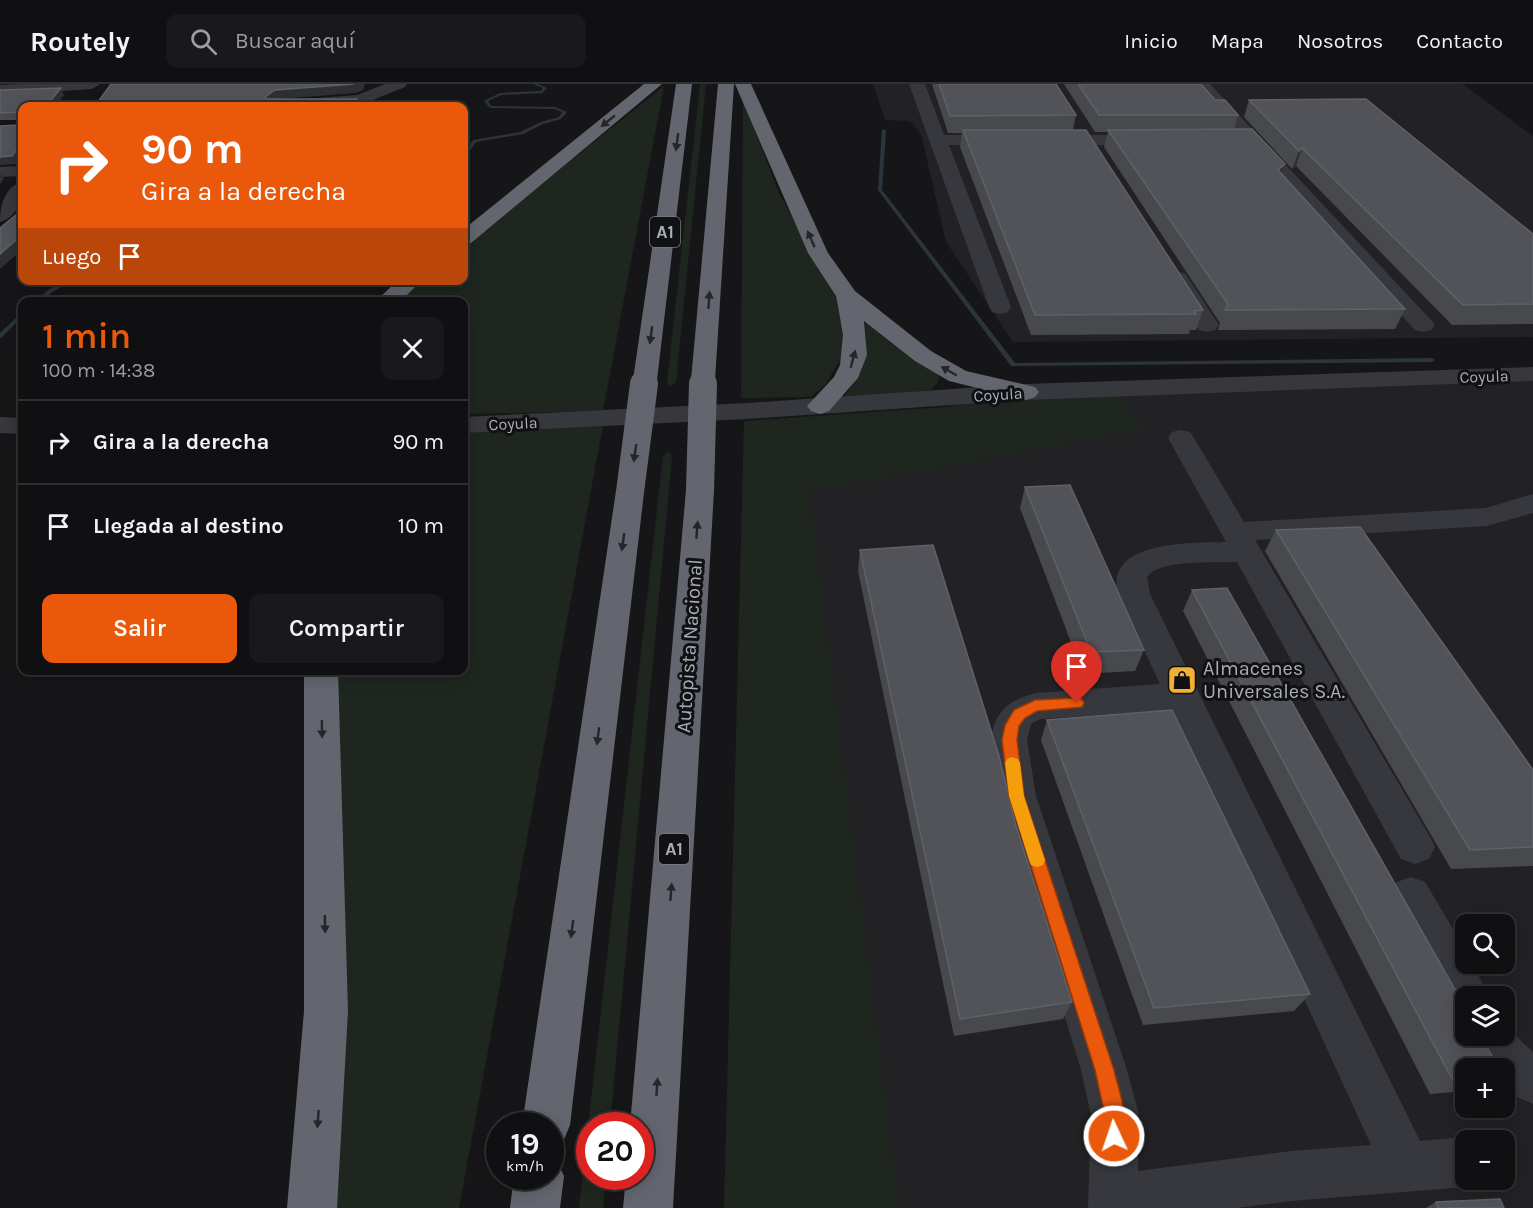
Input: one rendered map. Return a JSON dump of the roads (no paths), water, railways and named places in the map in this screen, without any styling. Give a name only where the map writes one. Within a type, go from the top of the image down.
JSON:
[{"type":"highway","points":[[468,236],[654,84]]},
{"type":"highway","name":"A1","points":[[548,1112],[684,84]]},
{"type":"highway","name":"Autopista Nacional","points":[[648,1208],[700,490],[703,380],[726,84]]},
{"type":"highway","points":[[743,84],[818,254],[847,296],[923,356],[958,376],[1026,392]]},
{"type":"highway","points":[[392,297],[406,285]]},
{"type":"highway","points":[[820,406],[849,374],[855,349],[856,329],[847,296]]},
{"type":"highway","points":[[312,1208],[326,1011],[321,675]]},
{"type":"highway","points":[[535,1208],[537,1190]]},
{"type":"street","points":[[355,102],[399,84]]},
{"type":"street","points":[[917,84],[1000,307]]},
{"type":"street","points":[[1201,84],[1423,325]]},
{"type":"street","points":[[0,90],[91,89]]},
{"type":"street","points":[[1076,121],[1100,159]]},
{"type":"street","points":[[938,140],[1170,140]]},
{"type":"street","points":[[1228,140],[1252,140]]},
{"type":"street","points":[[0,172],[18,171]]},
{"type":"street","points":[[0,216],[18,193]]},
{"type":"street","points":[[0,222],[18,220]]},
{"type":"street","points":[[1169,266],[1207,325]]},
{"type":"street","name":"Coyula","points":[[468,425],[820,406],[1026,392],[1533,374]]},
{"type":"street","points":[[0,425],[18,426]]},
{"type":"street","points":[[1181,438],[1415,847]]},
{"type":"street","points":[[1407,1167],[1182,696],[1134,594],[1131,581],[1133,571],[1142,563],[1156,558],[1242,542],[1351,527],[1487,517],[1533,502]]},
{"type":"street","points":[[1351,527],[1371,556]]},
{"type":"street","points":[[1182,696],[1035,706],[1019,714],[1012,725],[1009,740],[1017,796],[1104,1070],[1115,1115],[1113,1203],[1291,1176],[1455,1163]]},
{"type":"street","points":[[1411,895],[1461,986]]},
{"type":"street","points":[[1495,1046],[1507,1061],[1533,1081]]},
{"type":"waterway","points":[[468,150],[475,141],[521,133],[560,118],[565,112],[555,108],[490,107],[486,101],[500,94],[542,92],[545,88],[535,84]]},
{"type":"waterway","points":[[884,130],[880,190],[1013,365],[1432,360]]},
{"type":"waterway","points":[[43,297],[63,285]]},
{"type":"waterway","points":[[0,336],[18,318]]},
{"type":"place","name":"Almacenes Universales S.A.","points":[[1182,680]]}]
